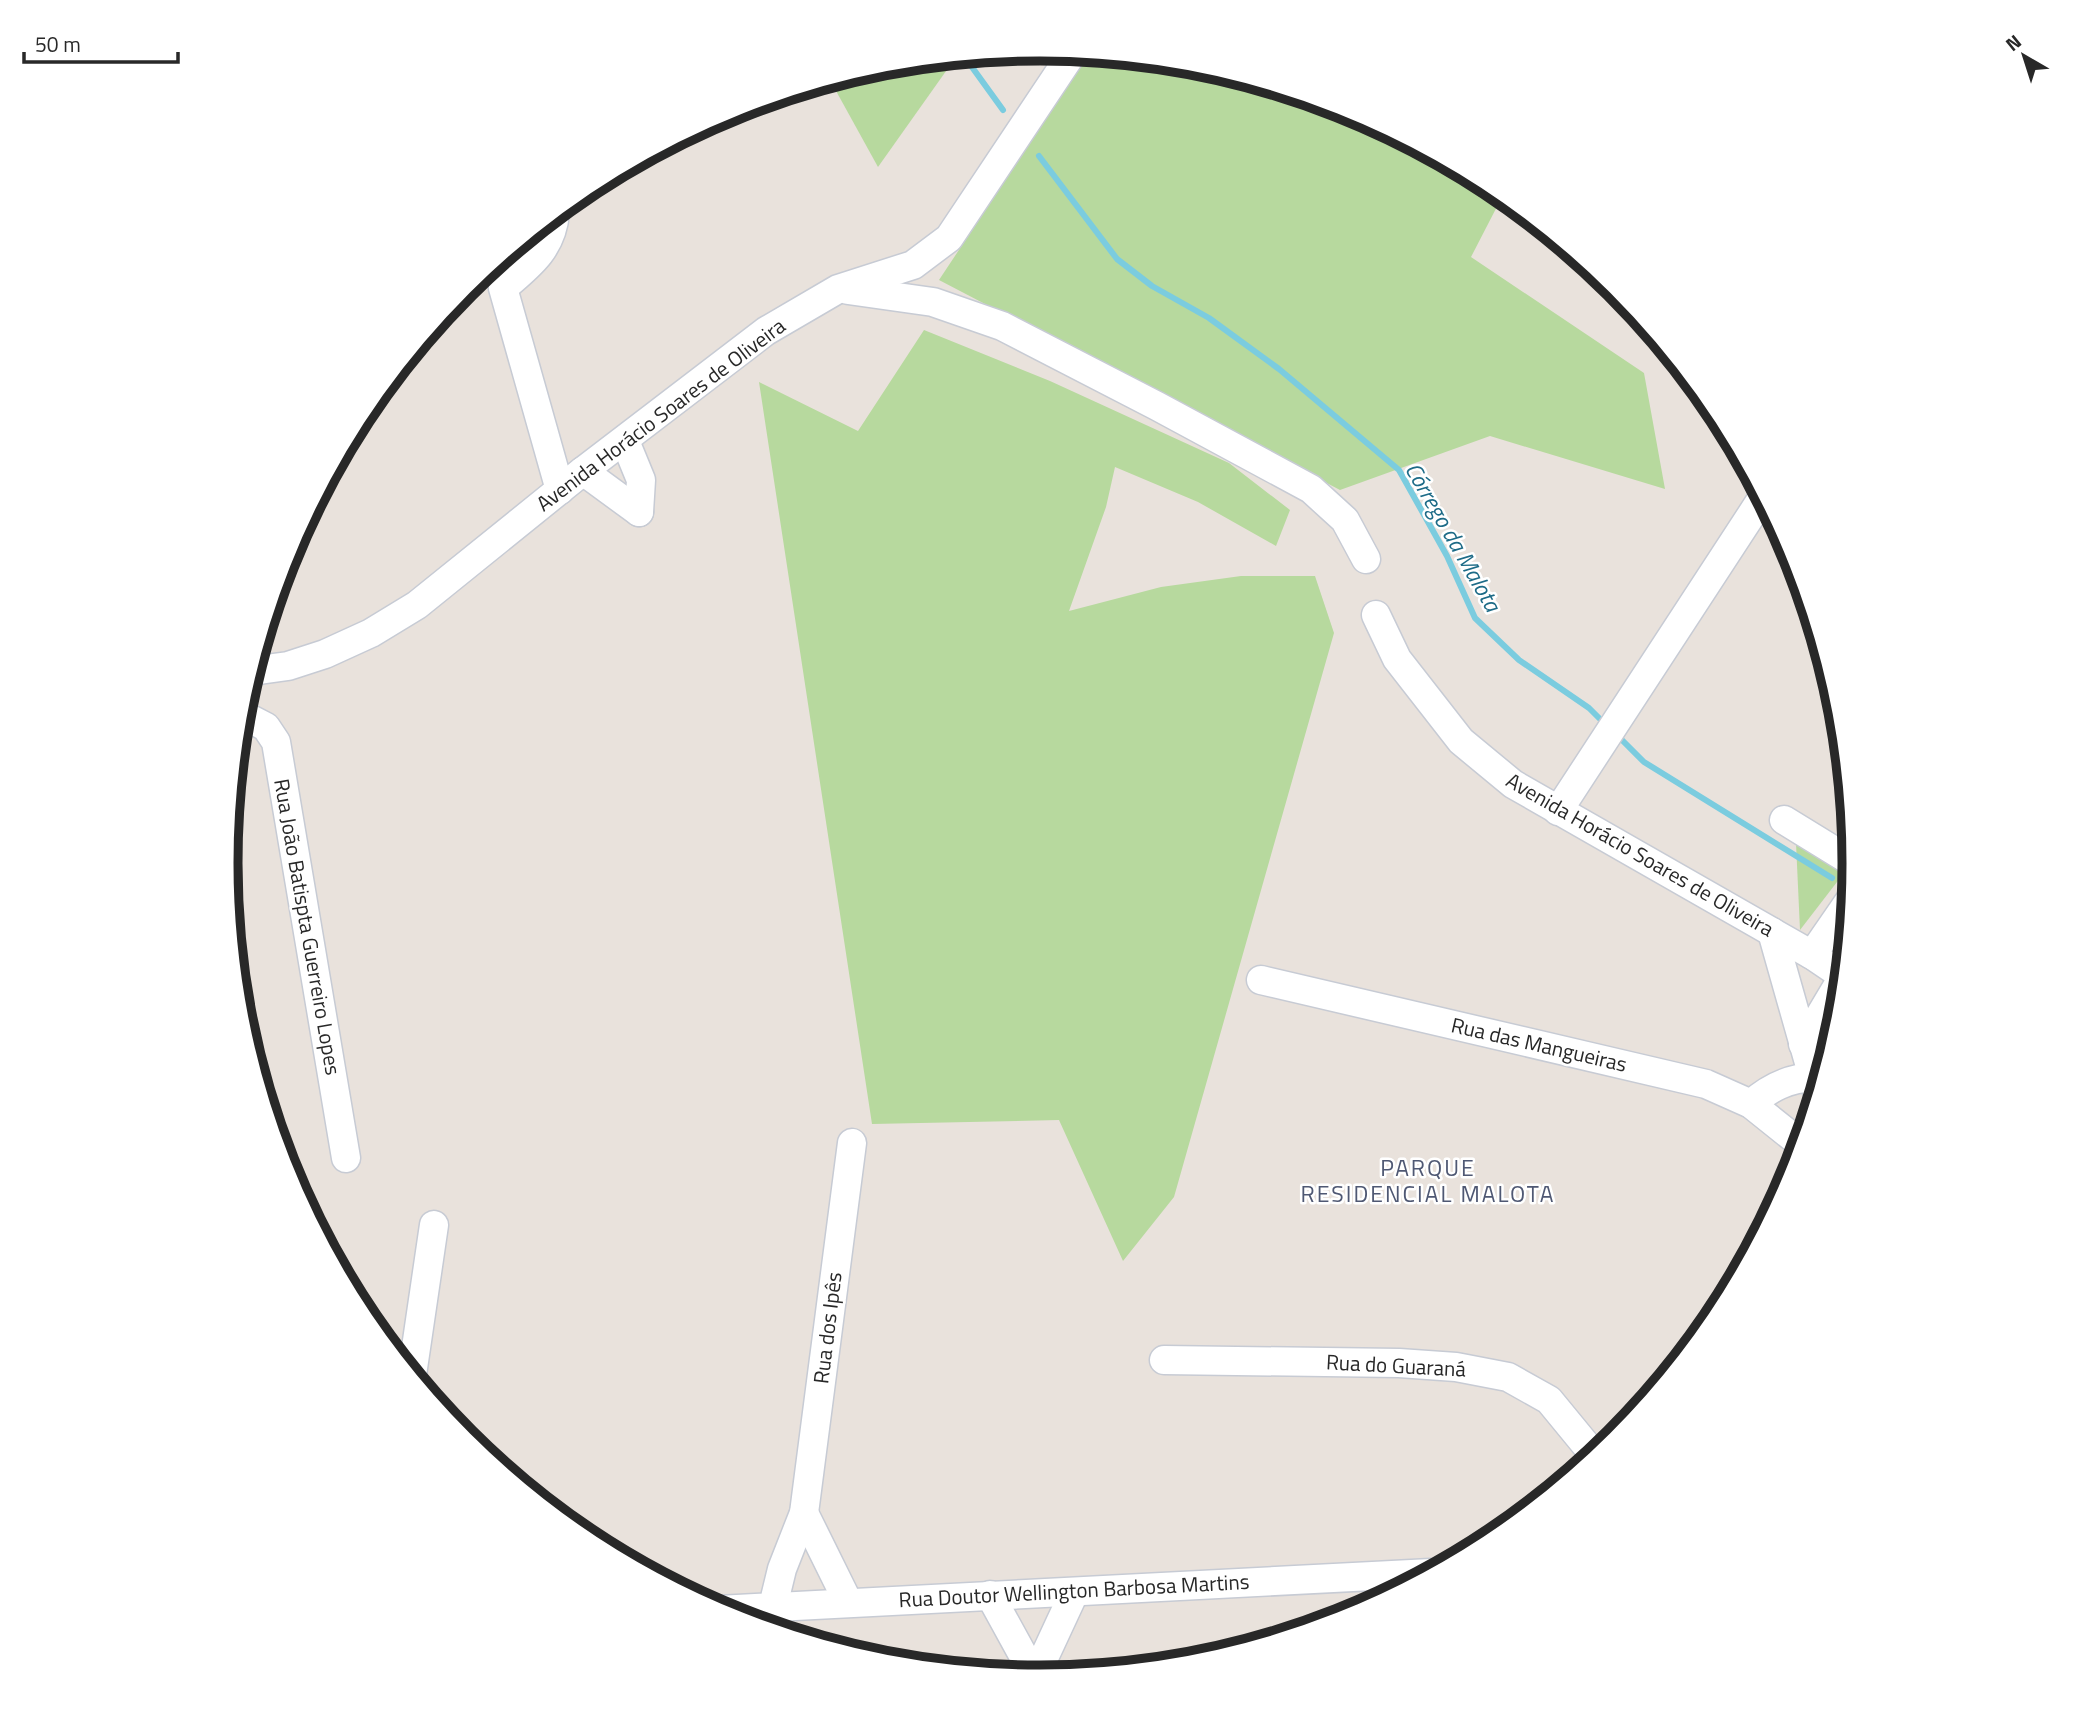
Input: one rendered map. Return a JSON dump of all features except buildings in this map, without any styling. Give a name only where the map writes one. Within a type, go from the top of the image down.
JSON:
[{"type":"street","name":"Avenida Horácio Soares de Oliveira","points":[[263,669],[288,666],[325,654],[371,633],[417,605],[583,471],[766,331],[838,289],[913,265],[949,238],[1066,62]]},
{"type":"street","points":[[554,225],[545,249],[503,288],[560,490]]},
{"type":"street","points":[[838,289],[933,302],[1002,326],[1311,489],[1345,520],[1366,559]]},
{"type":"street","points":[[583,471],[639,512],[618,445]]},
{"type":"street","points":[[1559,811],[1758,505]]},
{"type":"street","name":"Avenida Horácio Soares de Oliveira","points":[[1376,615],[1397,659],[1461,741],[1513,784],[1835,970]]},
{"type":"street","name":"Rua João Batispta Guerreiro Lopes","points":[[252,720],[266,727],[276,742],[346,1158]]},
{"type":"street","points":[[1784,820],[1842,855]]},
{"type":"street","points":[[1812,955],[1840,914]]},
{"type":"street","points":[[1772,932],[1813,1076]]},
{"type":"street","name":"Rua das Mangueiras","points":[[1261,980],[1706,1084],[1751,1104],[1793,1138]]},
{"type":"street","points":[[1803,1044],[1830,999]]},
{"type":"street","points":[[1751,1104],[1767,1090],[1786,1082],[1810,1084]]},
{"type":"street","name":"Rua dos Ipês","points":[[774,1606],[782,1569],[804,1513],[852,1143]]},
{"type":"street","points":[[414,1363],[434,1225]]},
{"type":"street","name":"Rua do Guaraná","points":[[1164,1360],[1399,1363],[1456,1367],[1508,1377],[1549,1400],[1588,1448]]},
{"type":"street","points":[[804,1513],[848,1602]]},
{"type":"street","name":"Rua Doutor Wellington Barbosa Martins","points":[[744,1608],[1409,1574]]},
{"type":"street","points":[[1040,1665],[1074,1593]]},
{"type":"street","points":[[990,1595],[1029,1665]]},
{"type":"green space","points":[[1083,63],[1145,68],[1248,89],[1347,122],[1395,144],[1498,205],[1471,257],[1644,373],[1665,489],[1490,436],[1340,490],[939,280]]},
{"type":"green space","points":[[949,67],[878,167],[835,88]]},
{"type":"green space","points":[[924,330],[1050,381],[1229,463],[1290,510],[1276,546],[1198,502],[1115,467],[1106,507],[1069,611],[1161,587],[1241,576],[1315,576],[1334,633],[1174,1197],[1123,1261],[1059,1120],[872,1124],[759,382],[858,431]]},
{"type":"green space","points":[[1796,843],[1842,866],[1841,876],[1800,930]]},
{"type":"waterway","name":"Córrego da Malota","points":[[970,65],[1003,110]]},
{"type":"waterway","name":"Córrego da Malota","points":[[1039,156],[1117,259],[1152,286],[1209,318],[1279,369],[1399,470],[1447,556],[1475,618],[1519,660],[1589,708],[1605,724]]},
{"type":"waterway","name":"Córrego da Malota","points":[[1616,734],[1644,762],[1832,878]]},
{"type":"district","name":"PARQUE RESIDENCIAL MALOTA","points":[[1428,1181]]}]
